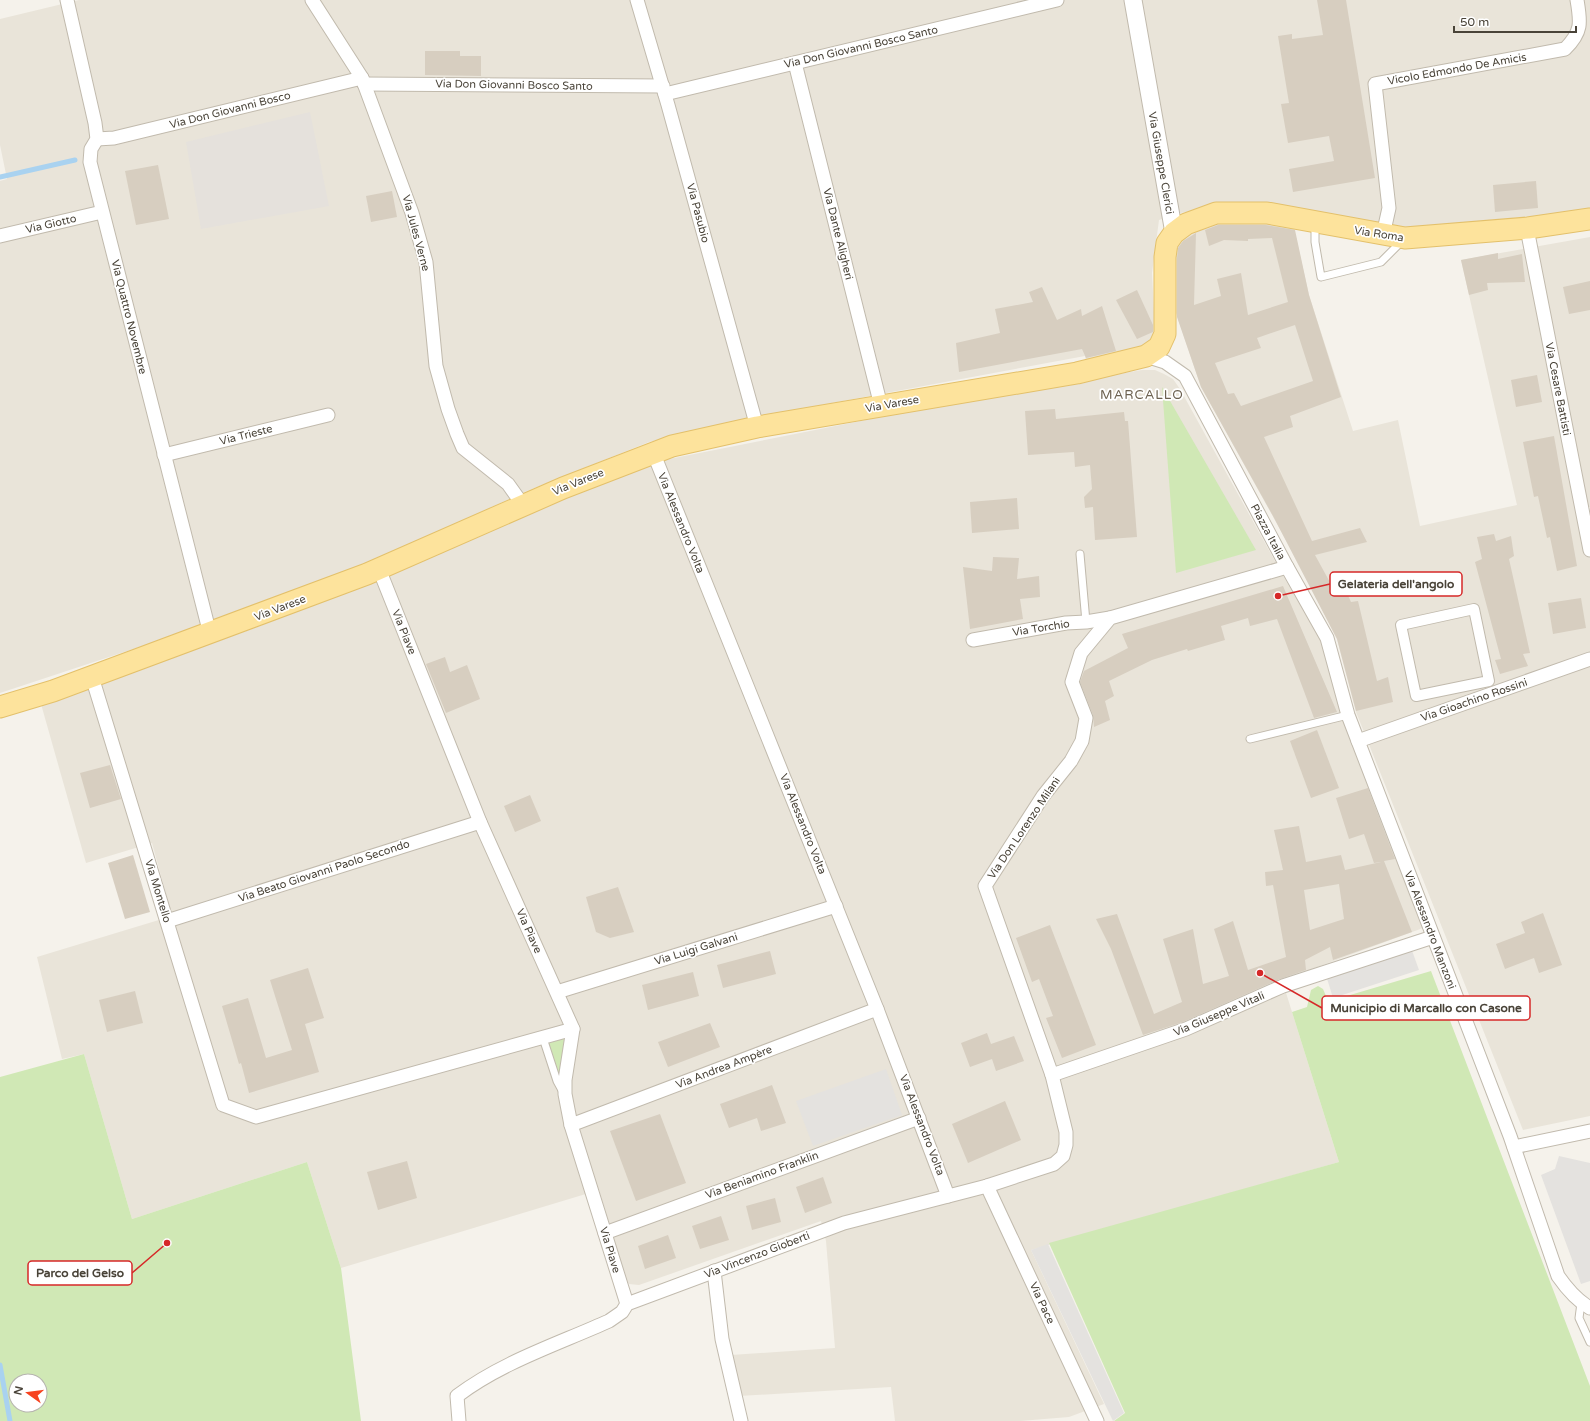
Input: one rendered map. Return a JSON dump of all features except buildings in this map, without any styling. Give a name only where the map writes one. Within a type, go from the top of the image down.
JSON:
[{"type":"main road","name":"Via Roma","points":[[1174,233],[1186,224],[1216,213],[1267,213],[1405,238],[1528,228],[1590,220]]},
{"type":"main road","name":"Via Varese","points":[[0,707],[53,692],[379,569],[523,505],[653,452],[757,427],[1077,373],[1146,356],[1162,342],[1165,326],[1165,257],[1167,243],[1174,233]]},
{"type":"street","name":"Via Quattro Novembre","points":[[67,0],[95,123],[97,139],[91,148],[90,162],[210,634]]},
{"type":"street","name":"Via Jules Verne","points":[[312,0],[363,81],[405,193],[426,262],[436,366],[448,409],[457,434],[463,448],[508,484],[523,505]]},
{"type":"street","name":"Via Pasubio","points":[[637,0],[664,90],[757,427]]},
{"type":"street","name":"Via Don Giovanni Bosco Santo","points":[[363,81],[664,90],[795,63],[1057,0]]},
{"type":"street","name":"Via Giuseppe Clerici","points":[[1133,0],[1174,233]]},
{"type":"street","name":"Vicolo Edmondo De Amicis","points":[[1383,235],[1389,208],[1375,84],[1565,49],[1574,40],[1580,28],[1577,0]]},
{"type":"street","name":"Via Dante Aligheri","points":[[795,63],[881,406]]},
{"type":"street","name":"Via Don Giovanni Bosco","points":[[97,139],[114,138],[363,81]]},
{"type":"street","name":"Via Giotto","points":[[0,236],[102,212]]},
{"type":"street","name":"Via Cesare Battisti","points":[[1528,228],[1590,550]]},
{"type":"street","name":"Piazza Italia","points":[[1110,618],[1287,567],[1185,376],[1165,362],[1146,356]]},
{"type":"street","name":"Via Trieste","points":[[164,455],[328,415]]},
{"type":"street","name":"Via Alessandro Volta","points":[[653,452],[877,1009],[948,1196]]},
{"type":"street","name":"Via Alessandro Manzoni","points":[[1287,567],[1327,638],[1348,715],[1432,937],[1514,1147],[1558,1276],[1567,1290],[1586,1305]]},
{"type":"street","name":"Via Piave","points":[[379,569],[480,822],[574,1029],[565,1080],[565,1094],[572,1124],[627,1304]]},
{"type":"street","points":[[1474,609],[1489,681],[1416,696],[1401,624],[1474,609]]},
{"type":"street","name":"Via Torchio","points":[[973,640],[1066,623],[1086,622],[1110,618]]},
{"type":"street","name":"Via Don Lorenzo Milani","points":[[1066,1145],[1064,1119],[1052,1075],[985,886],[1043,796],[1071,761],[1082,741],[1086,718],[1072,682],[1081,652],[1110,618]]},
{"type":"street","name":"Via Gioachino Rossini","points":[[1358,740],[1590,659]]},
{"type":"street","name":"Via Montello","points":[[92,677],[223,1105],[256,1117],[543,1038]]},
{"type":"street","name":"Via Beato Giovanni Paolo Secondo","points":[[167,921],[480,822]]},
{"type":"street","name":"Via Luigi Galvani","points":[[557,992],[836,906]]},
{"type":"street","name":"Via Giuseppe Vitali","points":[[1052,1075],[1186,1029],[1284,986],[1432,937]]},
{"type":"street","name":"Via Andrea Ampère","points":[[572,1124],[877,1009]]},
{"type":"street","points":[[543,1038],[574,1029]]},
{"type":"street","name":"Via Beniamino Franklin","points":[[605,1233],[919,1118]]},
{"type":"street","points":[[1514,1147],[1590,1131]]},
{"type":"street","name":"Via Vincenzo Gioberti","points":[[459,1421],[457,1396],[498,1370],[609,1321],[622,1312],[627,1304],[844,1223],[987,1186],[1054,1164],[1063,1156],[1066,1145]]},
{"type":"street","name":"Via Pace","points":[[987,1186],[1097,1421]]},
{"type":"street","points":[[714,1271],[722,1339],[740,1421]]},
{"type":"lane","points":[[1315,222],[1315,242],[1321,277],[1381,262],[1405,238]]},
{"type":"lane","points":[[1080,554],[1086,622]]},
{"type":"lane","points":[[1250,739],[1348,715]]},
{"type":"lane","points":[[543,1038],[556,1081],[565,1094]]},
{"type":"lane","points":[[1586,1305],[1579,1318],[1590,1342]]},
{"type":"shaded area","points":[[79,0],[1590,0],[1590,211],[1400,228],[1238,205],[1180,213],[1159,220],[1152,273],[1155,331],[1150,343],[1136,350],[1087,363],[1085,356],[741,420],[649,442],[527,491],[374,561],[276,602],[0,693],[0,181],[7,179],[0,145],[0,19]]},
{"type":"shaded area","points":[[310,112],[329,206],[201,229],[186,142]]},
{"type":"shaded area","points":[[1217,221],[1293,224],[1309,295],[1353,431],[1398,420],[1420,526],[1517,505],[1461,260],[1590,237],[1590,507],[1588,507],[1590,514],[1590,1116],[1523,1130],[1356,712],[1337,639],[1297,560],[1201,387],[1173,304],[1173,276],[1178,241]]},
{"type":"shaded area","points":[[1142,370],[1155,370],[1164,374],[1173,379],[1180,389],[1286,581],[1321,639],[1423,928],[1282,980],[1339,1162],[1031,1250],[1104,1404],[1069,1417],[1020,1421],[895,1421],[891,1387],[739,1396],[731,1355],[835,1348],[826,1241],[821,1221],[639,1285],[629,1284],[627,1281],[599,1190],[341,1268],[307,1162],[132,1219],[84,1054],[62,1059],[37,957],[172,916],[152,843],[86,863],[41,704],[260,626],[531,510],[664,460],[1002,393]]},
{"type":"shaded area","points":[[1410,945],[1419,970],[1333,998],[1325,972]]},
{"type":"shaded area","points":[[886,1069],[902,1115],[813,1146],[796,1101]]},
{"type":"shaded area","points":[[1559,1156],[1590,1163],[1590,1281],[1581,1284],[1541,1175],[1555,1169]]},
{"type":"shaded area","points":[[1048,1244],[1124,1413],[1113,1421],[1031,1250]]},
{"type":"green space","points":[[1162,387],[1256,550],[1176,573]]},
{"type":"green space","points":[[1431,971],[1590,1386],[1590,1421],[1114,1421],[1125,1413],[1049,1243],[1339,1162],[1292,1012],[1307,1007],[1311,990],[1318,986],[1323,989],[1330,1001]]},
{"type":"green space","points":[[564,1038],[565,1040],[559,1074],[557,1073],[548,1045],[549,1042]]},
{"type":"green space","points":[[84,1054],[132,1219],[307,1162],[341,1268],[361,1421],[0,1421],[0,1077]]},
{"type":"waterway","points":[[0,177],[75,160]]},
{"type":"waterway","points":[[0,1365],[10,1421]]},
{"type":"place","name":"Gelateria dell'angolo","points":[[1278,596]]},
{"type":"place","name":"Municipio di Marcallo con Casone","points":[[1260,973]]},
{"type":"place","name":"Parco del Gelso","points":[[167,1243]]},
{"type":"district","name":"MARCALLO","points":[[1142,395]]}]
